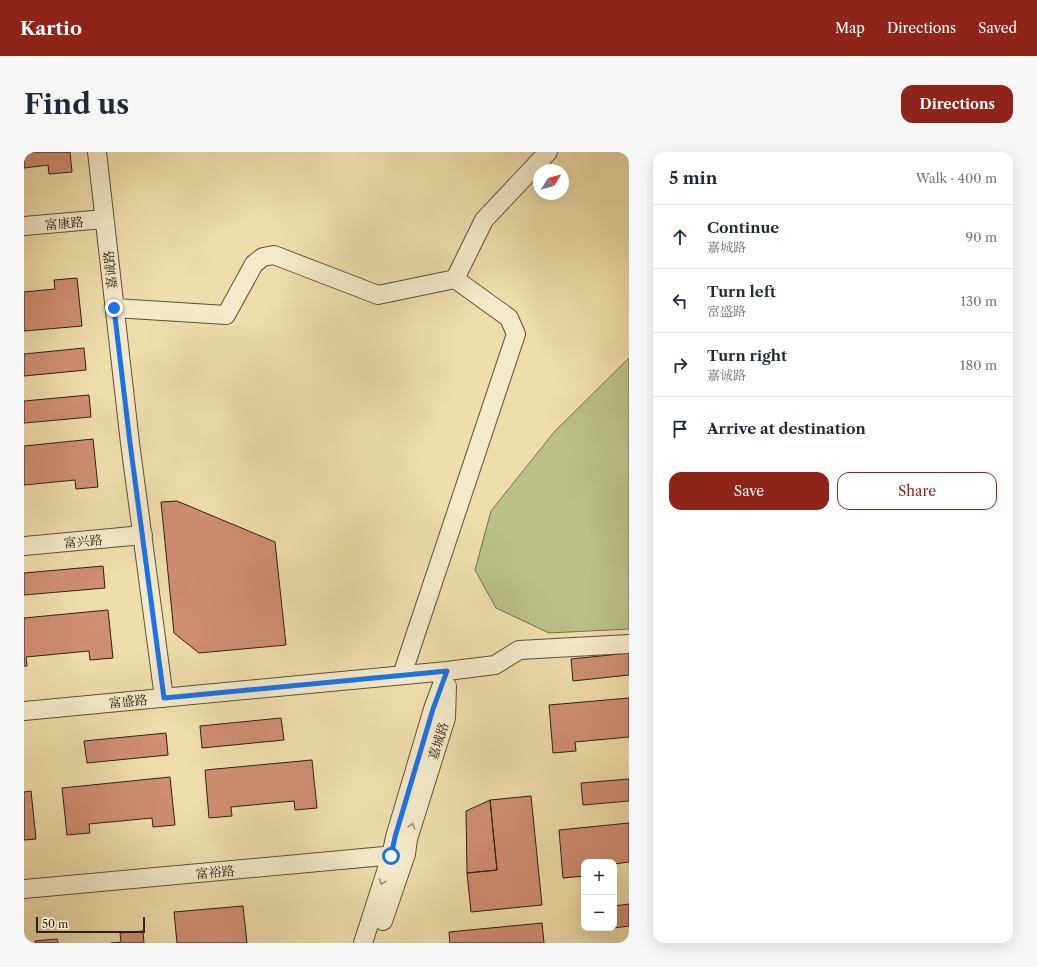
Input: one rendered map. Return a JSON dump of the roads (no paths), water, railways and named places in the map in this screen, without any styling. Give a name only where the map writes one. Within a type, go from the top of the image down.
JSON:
[{"type":"street","name":"嘉诚路","points":[[97,152],[130,443],[164,698]]},
{"type":"street","points":[[454,280],[484,220],[548,152]]},
{"type":"street","name":"富康路","points":[[24,226],[104,219]]},
{"type":"street","points":[[114,308],[226,315],[254,264],[263,257],[274,255],[378,295],[454,280],[509,318],[516,334],[402,675]]},
{"type":"street","name":"富兴路","points":[[24,546],[143,535]]},
{"type":"street","name":"富盛路","points":[[24,711],[447,671],[496,665],[520,650],[629,644]]},
{"type":"street","name":"嘉城路","points":[[376,943],[398,855],[395,837],[433,709],[447,671]]},
{"type":"street","name":"嘉城路","points":[[363,943],[398,855]]},
{"type":"street","name":"富裕路","points":[[24,889],[398,855]]}]
